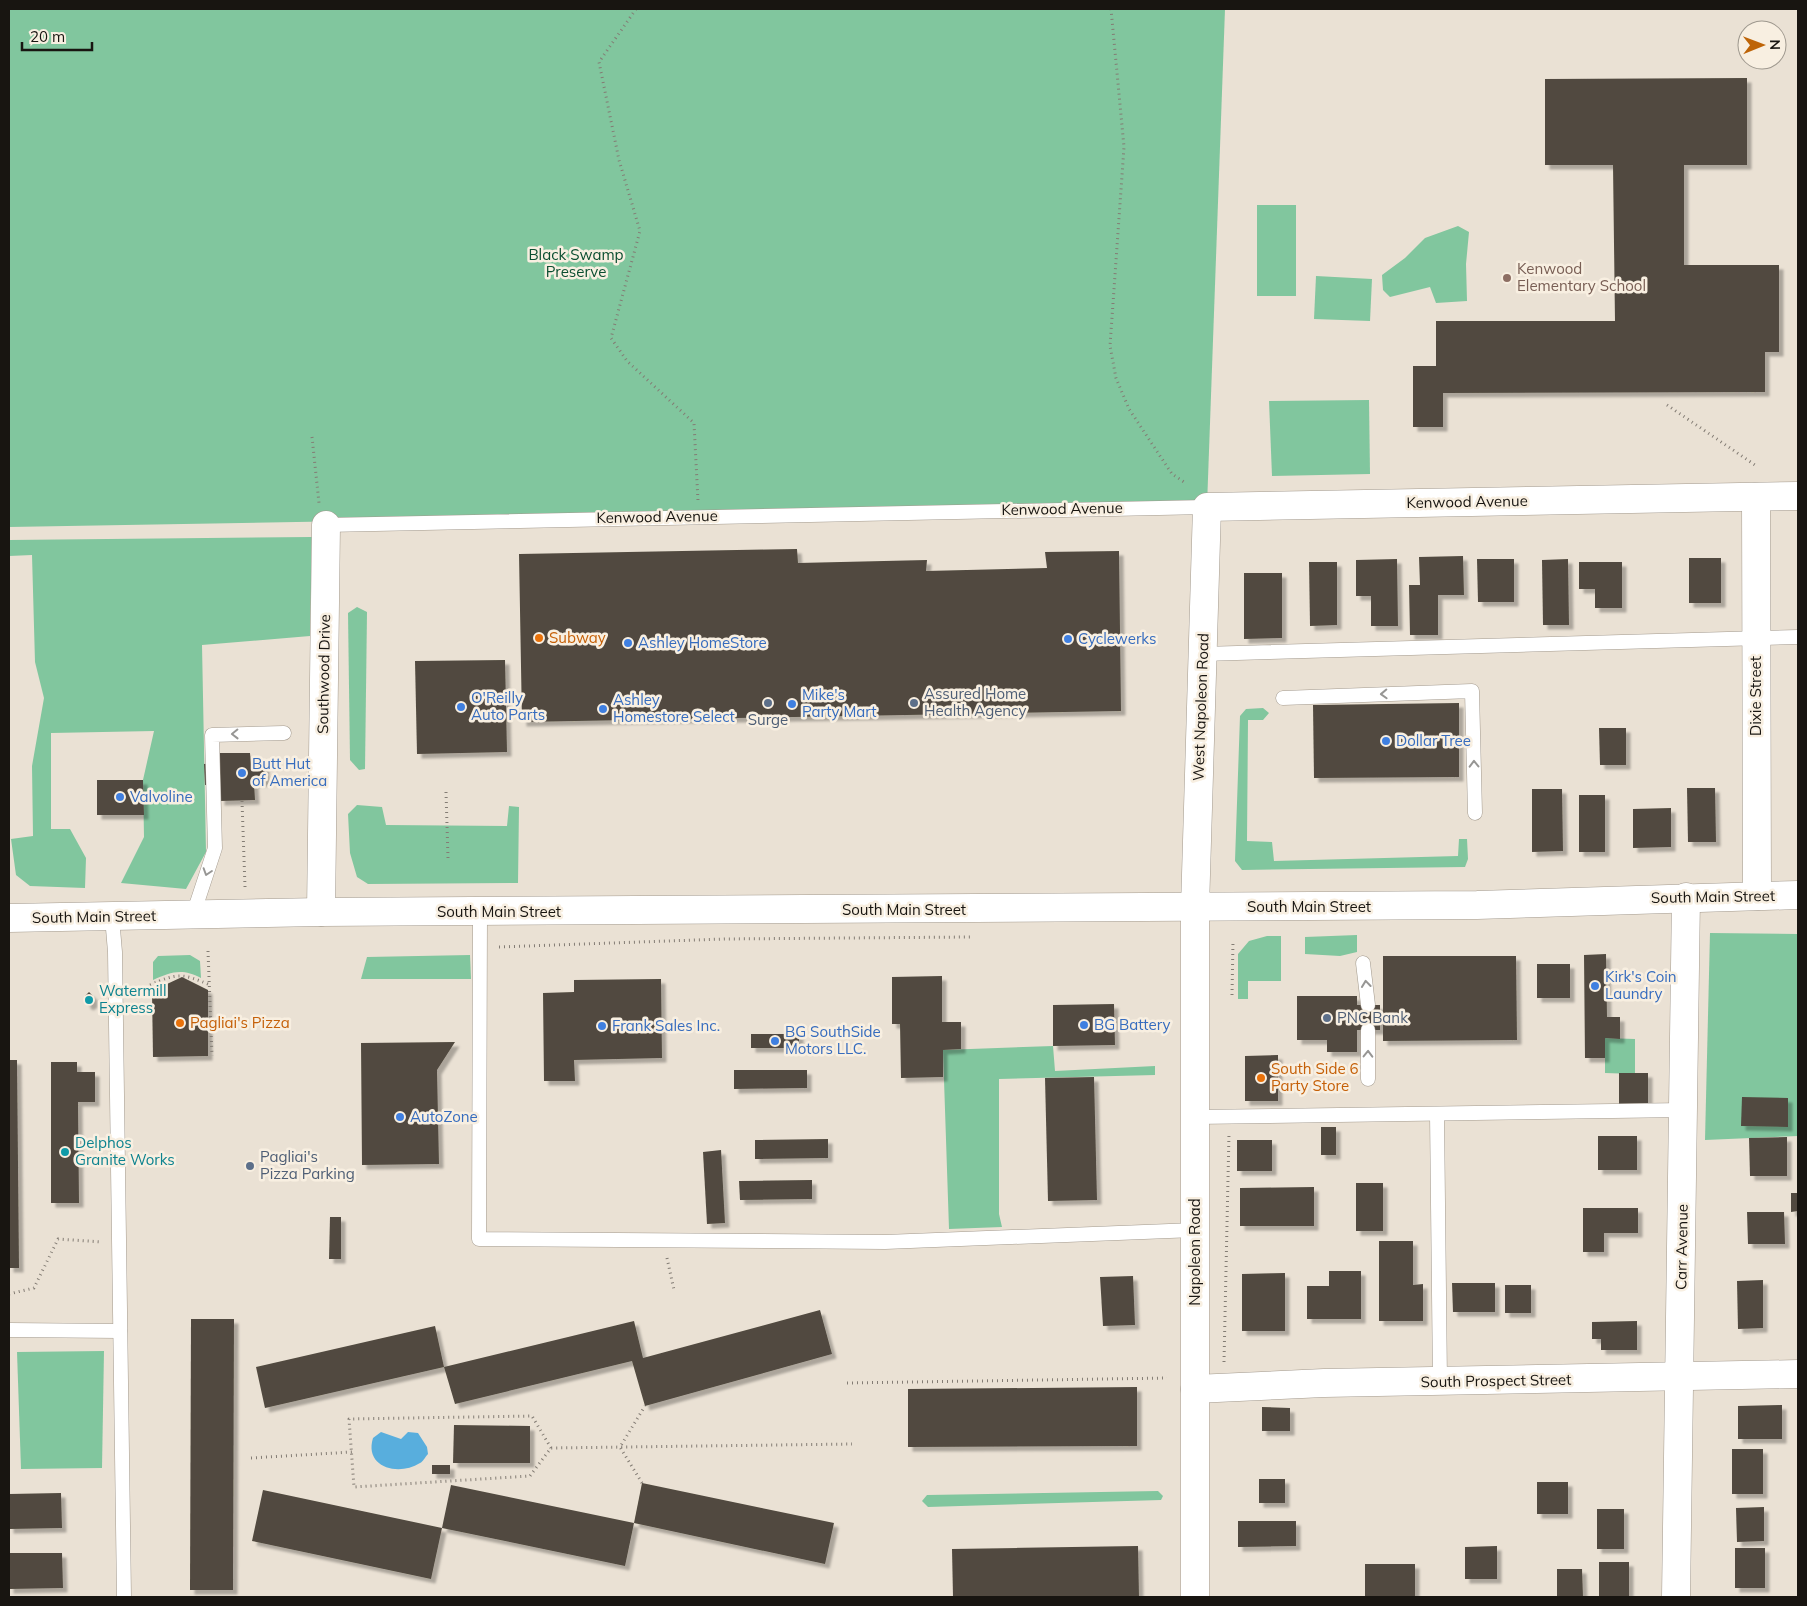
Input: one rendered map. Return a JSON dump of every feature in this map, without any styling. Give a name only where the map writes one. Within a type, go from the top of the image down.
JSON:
[{"type":"street","name":"Kenwood Avenue","points":[[1207,507],[1798,496]]},
{"type":"street","name":"Dixie Street","points":[[1756,497],[1757,896]]},
{"type":"street","name":"West Napoleon Road","points":[[1195,908],[1207,507]]},
{"type":"street","name":"Southwood Drive","points":[[321,912],[326,525]]},
{"type":"street","name":"South Main Street","points":[[9,918],[321,912],[480,913],[1477,905],[1798,895]]},
{"type":"street","name":"Carr Avenue","points":[[1676,1597],[1686,898]]},
{"type":"street","name":"Napoleon Road","points":[[1195,908],[1195,1597]]},
{"type":"street","name":"South Prospect Street","points":[[1195,1389],[1324,1383],[1798,1374]]},
{"type":"lane","name":"Kenwood Avenue","points":[[326,525],[1207,507]]},
{"type":"lane","points":[[1202,654],[1798,637]]},
{"type":"lane","points":[[1283,698],[1472,691],[1474,813]]},
{"type":"lane","points":[[193,915],[215,848],[212,734],[284,733]]},
{"type":"lane","points":[[480,913],[479,1239],[885,1242],[1195,1230]]},
{"type":"lane","points":[[112,917],[116,962],[124,1597]]},
{"type":"lane","points":[[1363,963],[1368,1005]]},
{"type":"lane","points":[[1368,1030],[1368,1079]]},
{"type":"lane","points":[[1195,1117],[1684,1110]]},
{"type":"lane","points":[[1437,1114],[1440,1382]]},
{"type":"lane","points":[[9,1330],[120,1331]]},
{"type":"path","points":[[636,9],[599,62],[619,160],[640,231],[611,338],[627,361],[694,423],[698,516]]},
{"type":"path","points":[[1111,9],[1124,147],[1110,346],[1116,378],[1129,409],[1172,474],[1184,482]]},
{"type":"path","points":[[1667,405],[1755,465]]},
{"type":"path","points":[[312,437],[317,497],[326,525]]},
{"type":"path","points":[[446,792],[448,858]]},
{"type":"path","points":[[242,801],[245,887]]},
{"type":"path","points":[[480,947],[734,939],[970,937]]},
{"type":"path","points":[[1232,995],[1233,941]]},
{"type":"path","points":[[208,951],[212,1056]]},
{"type":"path","points":[[150,985],[173,975],[186,974],[210,985]]},
{"type":"path","points":[[1224,1370],[1229,1133]]},
{"type":"path","points":[[9,1294],[34,1288],[58,1239],[119,1242]]},
{"type":"path","points":[[663,1240],[674,1290]]},
{"type":"path","points":[[847,1383],[1167,1378]]},
{"type":"path","points":[[620,1447],[645,1406]]},
{"type":"path","points":[[532,1416],[551,1448],[530,1476],[354,1487],[349,1419],[532,1416]]},
{"type":"path","points":[[551,1448],[852,1444]]},
{"type":"path","points":[[620,1447],[642,1483]]},
{"type":"path","points":[[251,1458],[352,1452]]},
{"type":"green space","name":"Black Swamp Preserve","points":[[9,9],[1225,9],[1207,506],[9,527]]},
{"type":"green space","points":[[1257,205],[1296,205],[1296,296],[1257,296]]},
{"type":"green space","points":[[1458,226],[1469,232],[1466,264],[1467,301],[1436,303],[1430,287],[1390,297],[1383,290],[1382,275],[1405,258],[1425,238]]},
{"type":"green space","points":[[1316,276],[1372,279],[1370,321],[1314,319]]},
{"type":"green space","points":[[1369,400],[1370,474],[1272,476],[1269,401]]},
{"type":"green space","points":[[312,537],[310,636],[202,645],[206,852],[186,889],[121,883],[144,837],[143,780],[154,731],[51,733],[51,829],[70,829],[86,858],[85,888],[30,886],[16,875],[11,839],[33,836],[32,766],[44,698],[35,662],[32,555],[9,556],[9,540]]},
{"type":"green space","points":[[357,607],[367,612],[365,769],[359,770],[350,760],[348,613]]},
{"type":"green space","points":[[1263,708],[1269,713],[1263,720],[1248,720],[1247,841],[1272,842],[1274,861],[1458,856],[1459,839],[1467,839],[1468,859],[1465,867],[1242,870],[1235,861],[1240,716],[1246,709]]},
{"type":"green space","points":[[357,805],[382,807],[386,825],[507,826],[509,806],[519,807],[518,883],[368,884],[357,877],[350,853],[348,814]]},
{"type":"green space","points":[[1710,933],[1798,934],[1798,1136],[1705,1140]]},
{"type":"green space","points":[[1357,935],[1357,952],[1340,956],[1305,954],[1305,937]]},
{"type":"green space","points":[[1267,936],[1281,936],[1281,981],[1248,981],[1248,999],[1238,999],[1238,954],[1249,941]]},
{"type":"green space","points":[[190,955],[200,961],[201,978],[188,973],[177,972],[153,980],[153,962],[158,956]]},
{"type":"green space","points":[[470,955],[471,979],[361,979],[367,957]]},
{"type":"green space","points":[[1605,1038],[1635,1039],[1635,1074],[1605,1073]]},
{"type":"green space","points":[[1053,1046],[1055,1071],[1155,1066],[1155,1075],[999,1079],[999,1214],[1002,1227],[949,1229],[943,1050]]},
{"type":"green space","points":[[104,1351],[102,1468],[21,1469],[17,1352]]},
{"type":"green space","points":[[1158,1491],[1163,1496],[1161,1500],[928,1507],[922,1501],[927,1495]]},
{"type":"water","points":[[381,1432],[401,1439],[408,1432],[418,1433],[427,1447],[428,1454],[421,1462],[411,1467],[393,1469],[385,1467],[373,1456],[372,1448],[373,1438]]},
{"type":"building","points":[[1747,78],[1747,165],[1684,165],[1684,265],[1779,265],[1779,352],[1765,352],[1765,392],[1443,393],[1443,427],[1413,427],[1413,366],[1436,366],[1436,321],[1615,321],[1613,165],[1545,165],[1545,79]]},
{"type":"building","points":[[797,549],[798,563],[927,560],[926,571],[1047,568],[1045,552],[1119,551],[1121,711],[522,722],[519,554]]},
{"type":"building","points":[[1463,556],[1464,595],[1438,595],[1438,635],[1410,635],[1409,585],[1420,585],[1419,557]]},
{"type":"building","points":[[1689,558],[1721,558],[1721,603],[1689,603]]},
{"type":"building","points":[[1397,559],[1398,626],[1371,626],[1371,596],[1356,596],[1356,560]]},
{"type":"building","points":[[1477,559],[1514,559],[1514,602],[1478,602]]},
{"type":"building","points":[[1568,559],[1569,625],[1543,625],[1542,560]]},
{"type":"building","points":[[1309,562],[1337,562],[1337,625],[1310,626]]},
{"type":"building","points":[[1579,562],[1622,562],[1622,608],[1595,608],[1595,589],[1579,589]]},
{"type":"building","points":[[1244,573],[1282,573],[1282,638],[1244,639]]},
{"type":"building","name":"O'Reilly Auto Parts","points":[[505,660],[507,752],[417,754],[415,661]]},
{"type":"building","name":"Dollar Tree","points":[[1459,703],[1459,777],[1314,778],[1313,705]]},
{"type":"building","points":[[1599,728],[1626,728],[1626,765],[1600,765]]},
{"type":"building","name":"Butt Hut of America","points":[[219,753],[250,753],[251,764],[265,763],[265,782],[254,783],[255,800],[220,801],[220,784],[205,785],[204,764],[220,763]]},
{"type":"building","name":"Valvoline","points":[[97,780],[143,780],[144,815],[97,815]]},
{"type":"building","points":[[1687,788],[1715,788],[1716,842],[1688,842]]},
{"type":"building","points":[[1532,789],[1562,789],[1563,851],[1532,852]]},
{"type":"building","points":[[1579,795],[1605,795],[1605,852],[1579,852]]},
{"type":"building","points":[[1671,808],[1671,847],[1633,848],[1633,809]]},
{"type":"building","name":"Kirk's Coin Laundry","points":[[1606,954],[1607,1017],[1620,1017],[1620,1039],[1605,1038],[1605,1058],[1585,1058],[1584,955]]},
{"type":"building","points":[[1383,956],[1516,956],[1517,1040],[1383,1041]]},
{"type":"building","points":[[1537,964],[1570,964],[1570,998],[1537,998]]},
{"type":"building","points":[[942,976],[942,1022],[961,1022],[961,1049],[943,1050],[943,1077],[901,1078],[900,1024],[892,1024],[892,977]]},
{"type":"building","name":"Pagliai's Pizza","points":[[182,977],[208,990],[208,1056],[153,1057],[152,991]]},
{"type":"building","name":"Frank Sales Inc.","points":[[661,979],[662,1058],[574,1060],[575,1081],[544,1081],[543,993],[574,992],[574,980]]},
{"type":"building","name":"Watermill Express","points":[[89,992],[93,996],[93,1003],[89,1006],[86,1004],[85,996]]},
{"type":"building","name":"PNC Bank","points":[[1297,996],[1357,996],[1357,1005],[1380,1005],[1380,1030],[1357,1030],[1357,1052],[1327,1052],[1327,1040],[1297,1040]]},
{"type":"building","name":"BG Battery","points":[[1114,1004],[1115,1045],[1053,1046],[1053,1005]]},
{"type":"building","name":"BG SouthSide Motors LLC.","points":[[751,1034],[799,1034],[799,1048],[751,1048]]},
{"type":"building","name":"AutoZone","points":[[455,1042],[437,1070],[439,1164],[362,1165],[361,1043]]},
{"type":"building","name":"South Side 6 Party Store","points":[[1278,1055],[1278,1101],[1245,1101],[1245,1056]]},
{"type":"building","points":[[9,1060],[17,1060],[19,1268],[9,1268]]},
{"type":"building","name":"Delphos Granite Works","points":[[51,1062],[77,1062],[77,1072],[95,1072],[95,1102],[78,1102],[79,1203],[51,1203]]},
{"type":"building","points":[[734,1070],[807,1070],[807,1088],[734,1089]]},
{"type":"building","points":[[1619,1073],[1648,1073],[1648,1108],[1619,1108]]},
{"type":"building","points":[[1094,1077],[1097,1200],[1048,1201],[1045,1078]]},
{"type":"building","points":[[1742,1097],[1788,1098],[1788,1127],[1741,1126]]},
{"type":"building","points":[[1321,1127],[1336,1127],[1336,1155],[1321,1155]]},
{"type":"building","points":[[1598,1136],[1637,1136],[1637,1170],[1598,1170]]},
{"type":"building","points":[[1787,1137],[1787,1176],[1750,1176],[1749,1138]]},
{"type":"building","points":[[828,1139],[828,1158],[755,1159],[755,1140]]},
{"type":"building","points":[[1237,1140],[1272,1140],[1272,1171],[1237,1171]]},
{"type":"building","points":[[721,1150],[725,1223],[707,1224],[703,1152]]},
{"type":"building","points":[[812,1180],[812,1199],[740,1200],[739,1181]]},
{"type":"building","points":[[1356,1183],[1383,1183],[1383,1231],[1356,1231]]},
{"type":"building","points":[[1314,1187],[1314,1226],[1240,1226],[1240,1188]]},
{"type":"building","points":[[1791,1193],[1798,1193],[1798,1211],[1791,1212]]},
{"type":"building","points":[[1583,1208],[1638,1208],[1638,1233],[1604,1233],[1604,1252],[1583,1252]]},
{"type":"building","points":[[1747,1212],[1784,1212],[1785,1244],[1748,1244]]},
{"type":"building","points":[[330,1217],[341,1217],[341,1259],[329,1259]]},
{"type":"building","points":[[1379,1241],[1413,1241],[1413,1285],[1423,1284],[1423,1321],[1379,1321]]},
{"type":"building","points":[[1329,1271],[1361,1271],[1361,1319],[1307,1319],[1307,1286],[1329,1286]]},
{"type":"building","points":[[1285,1273],[1285,1331],[1242,1331],[1242,1274]]},
{"type":"building","points":[[1133,1276],[1135,1325],[1103,1326],[1100,1277]]},
{"type":"building","points":[[1763,1280],[1763,1328],[1738,1329],[1737,1281]]},
{"type":"building","points":[[1452,1283],[1495,1283],[1495,1312],[1453,1312]]},
{"type":"building","points":[[1505,1285],[1531,1285],[1531,1313],[1505,1313]]},
{"type":"building","points":[[820,1310],[832,1354],[645,1406],[632,1361],[455,1404],[444,1367],[634,1321],[643,1358]]},
{"type":"building","points":[[191,1319],[234,1319],[233,1590],[190,1590]]},
{"type":"building","points":[[1637,1321],[1637,1350],[1601,1350],[1601,1339],[1592,1339],[1592,1322]]},
{"type":"building","points":[[435,1326],[444,1367],[265,1408],[256,1367]]},
{"type":"building","points":[[1137,1387],[1137,1446],[908,1447],[908,1389]]},
{"type":"building","points":[[1782,1405],[1782,1439],[1738,1439],[1738,1406]]},
{"type":"building","points":[[1262,1407],[1290,1408],[1290,1431],[1262,1431]]},
{"type":"building","points":[[454,1425],[530,1426],[530,1463],[453,1463]]},
{"type":"building","points":[[1732,1449],[1763,1449],[1763,1494],[1732,1494]]},
{"type":"building","points":[[432,1465],[450,1465],[450,1474],[432,1474]]},
{"type":"building","points":[[1259,1479],[1285,1479],[1285,1503],[1259,1503]]},
{"type":"building","points":[[1537,1482],[1568,1482],[1568,1514],[1537,1514]]},
{"type":"building","points":[[642,1483],[834,1523],[825,1564],[634,1523]]},
{"type":"building","points":[[451,1485],[634,1523],[625,1566],[442,1528]]},
{"type":"building","points":[[263,1490],[442,1528],[431,1579],[252,1541]]},
{"type":"building","points":[[61,1493],[62,1528],[9,1529],[9,1494]]},
{"type":"building","points":[[1764,1507],[1764,1541],[1737,1542],[1736,1508]]},
{"type":"building","points":[[1597,1509],[1624,1509],[1624,1549],[1597,1549]]},
{"type":"building","points":[[1238,1521],[1296,1521],[1296,1546],[1238,1547]]},
{"type":"building","points":[[1138,1546],[1139,1597],[953,1597],[952,1549]]},
{"type":"building","points":[[1497,1546],[1497,1579],[1465,1579],[1465,1547]]},
{"type":"building","points":[[1735,1548],[1765,1548],[1765,1588],[1735,1588]]},
{"type":"building","points":[[9,1553],[62,1553],[63,1588],[9,1589]]},
{"type":"building","points":[[1599,1562],[1629,1562],[1629,1597],[1599,1597]]},
{"type":"building","points":[[1365,1564],[1415,1564],[1415,1597],[1365,1597]]},
{"type":"building","points":[[1557,1569],[1582,1569],[1583,1597],[1557,1597]]},
{"type":"place","name":"Kenwood Elementary School","points":[[1507,278]]},
{"type":"place","name":"Subway","points":[[539,638]]},
{"type":"place","name":"Cyclewerks","points":[[1068,639]]},
{"type":"place","name":"Ashley HomeStore","points":[[628,643]]},
{"type":"place","name":"Surge","points":[[768,703]]},
{"type":"place","name":"Assured Home Health Agency","points":[[914,703]]},
{"type":"place","name":"Mike's Party Mart","points":[[792,704]]},
{"type":"place","name":"O'Reilly Auto Parts","points":[[461,707]]},
{"type":"place","name":"Ashley Homestore Select","points":[[603,709]]},
{"type":"place","name":"Dollar Tree","points":[[1386,741]]},
{"type":"place","name":"Butt Hut of America","points":[[242,773]]},
{"type":"place","name":"Valvoline","points":[[120,797]]},
{"type":"place","name":"Kirk's Coin Laundry","points":[[1595,986]]},
{"type":"place","name":"Watermill Express","points":[[89,1000]]},
{"type":"place","name":"PNC Bank","points":[[1327,1018]]},
{"type":"place","name":"Pagliai's Pizza","points":[[180,1023]]},
{"type":"place","name":"BG Battery","points":[[1084,1025]]},
{"type":"place","name":"Frank Sales Inc.","points":[[602,1026]]},
{"type":"place","name":"BG SouthSide Motors LLC.","points":[[775,1041]]},
{"type":"place","name":"South Side 6 Party Store","points":[[1261,1078]]},
{"type":"place","name":"AutoZone","points":[[400,1117]]},
{"type":"place","name":"Delphos Granite Works","points":[[65,1152]]},
{"type":"place","name":"Pagliai's Pizza Parking","points":[[250,1166]]}]
